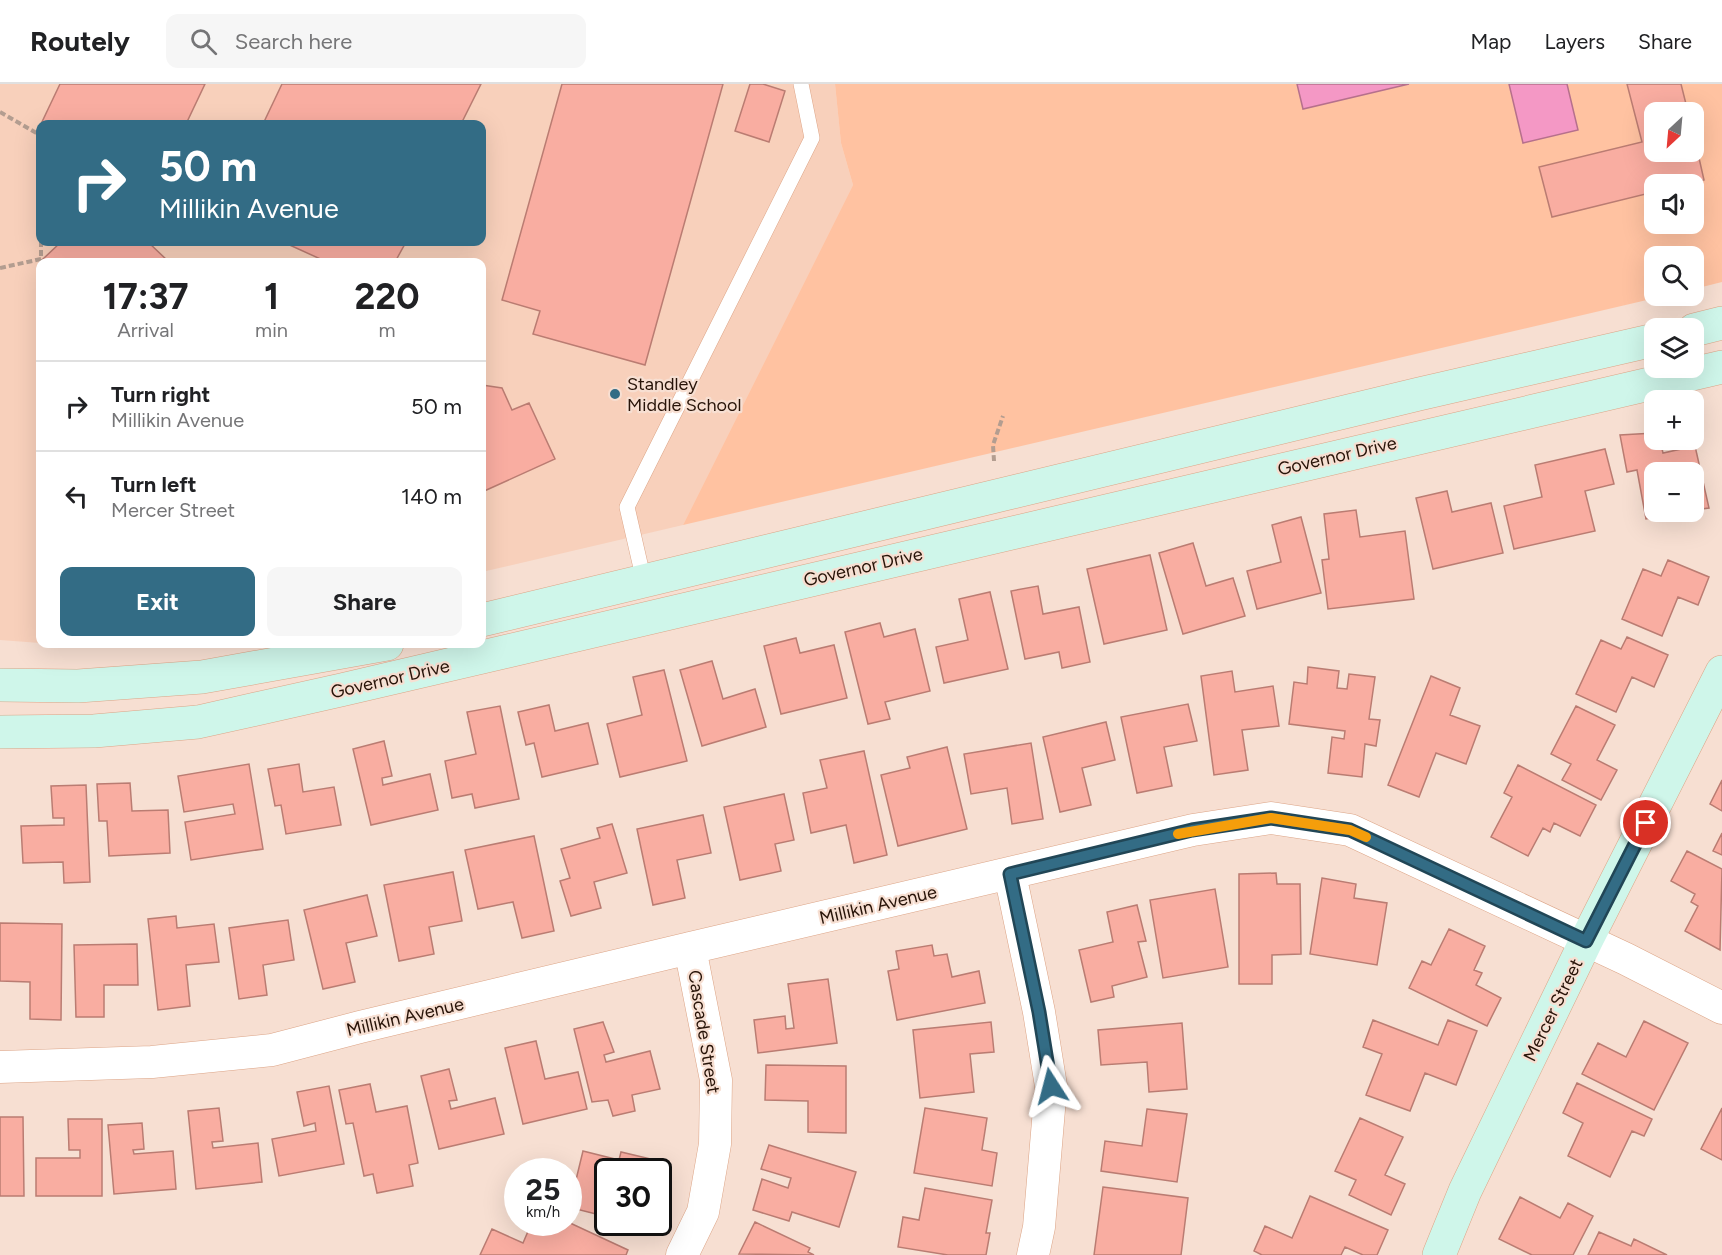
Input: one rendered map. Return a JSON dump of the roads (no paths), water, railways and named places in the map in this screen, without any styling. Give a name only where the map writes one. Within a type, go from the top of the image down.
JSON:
[{"type":"main road","name":"Governor Drive","points":[[486,619],[1419,394],[1644,342]]},
{"type":"main road","name":"Governor Drive","points":[[0,732],[94,731],[198,722],[1722,367]]},
{"type":"main road","name":"Governor Drive","points":[[0,685],[78,686],[202,677],[365,648]]},
{"type":"main road","name":"Mercer Street","points":[[1439,1255],[1466,1191],[1586,941],[1722,672]]},
{"type":"street","name":"Millikin Avenue","points":[[0,1067],[152,1062],[272,1050],[690,948],[1192,830],[1271,818],[1350,830],[1722,1008]]},
{"type":"street","points":[[1010,874],[1039,1012],[1051,1086],[1039,1227],[1033,1255]]},
{"type":"street","name":"Cascade Street","points":[[682,1255],[703,1212],[715,1144],[716,1080],[690,948]]},
{"type":"lane","points":[[644,581],[627,507],[812,138],[801,84]]},
{"type":"place","name":"Standley Middle School","points":[[615,394]]}]
